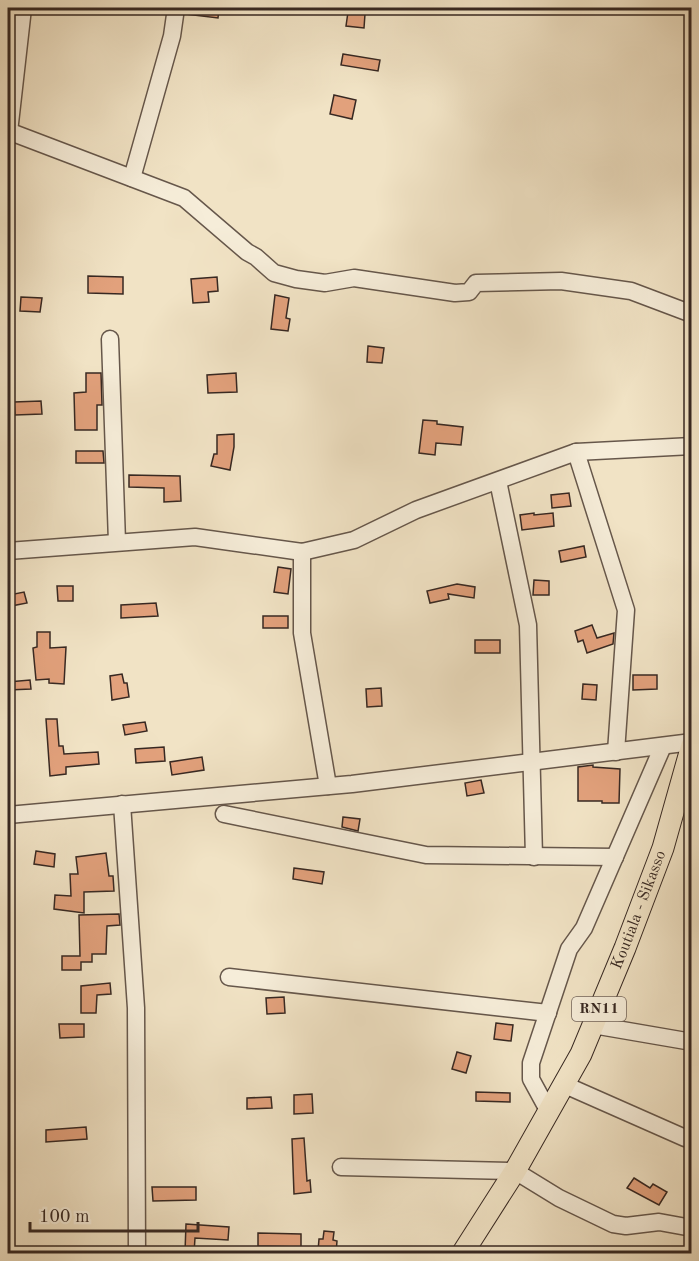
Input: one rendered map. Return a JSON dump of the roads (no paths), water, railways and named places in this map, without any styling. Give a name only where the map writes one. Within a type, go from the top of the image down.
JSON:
[{"type":"main road","name":"Koutiala - Sikasso","points":[[462,1254],[515,1171],[581,1054],[663,848],[692,744]]},
{"type":"street","points":[[23,8],[8,131],[184,198],[274,273],[325,283],[354,278],[455,293],[469,292],[476,283],[561,281],[631,291],[692,314]]},
{"type":"street","points":[[132,178],[172,36],[176,8]]},
{"type":"street","points":[[110,339],[117,542]]},
{"type":"street","points":[[8,551],[195,537],[302,552],[354,540],[416,510],[576,452],[692,446]]},
{"type":"street","points":[[576,452],[626,610],[616,752]]},
{"type":"street","points":[[498,481],[528,625],[534,856]]},
{"type":"street","points":[[302,552],[302,633],[328,786]]},
{"type":"street","points":[[8,815],[328,786],[692,744]]},
{"type":"street","points":[[549,1112],[531,1077],[531,1063],[569,949],[584,928],[663,746]]},
{"type":"street","points":[[122,804],[136,1008],[137,1254]]},
{"type":"street","points":[[224,814],[426,855],[615,857]]},
{"type":"street","points":[[229,977],[548,1013]]},
{"type":"street","points":[[593,1025],[692,1042]]},
{"type":"street","points":[[565,1085],[685,1138],[692,1139]]},
{"type":"street","points":[[341,1167],[515,1171],[559,1198],[613,1224],[626,1226],[659,1222],[692,1228]]}]
